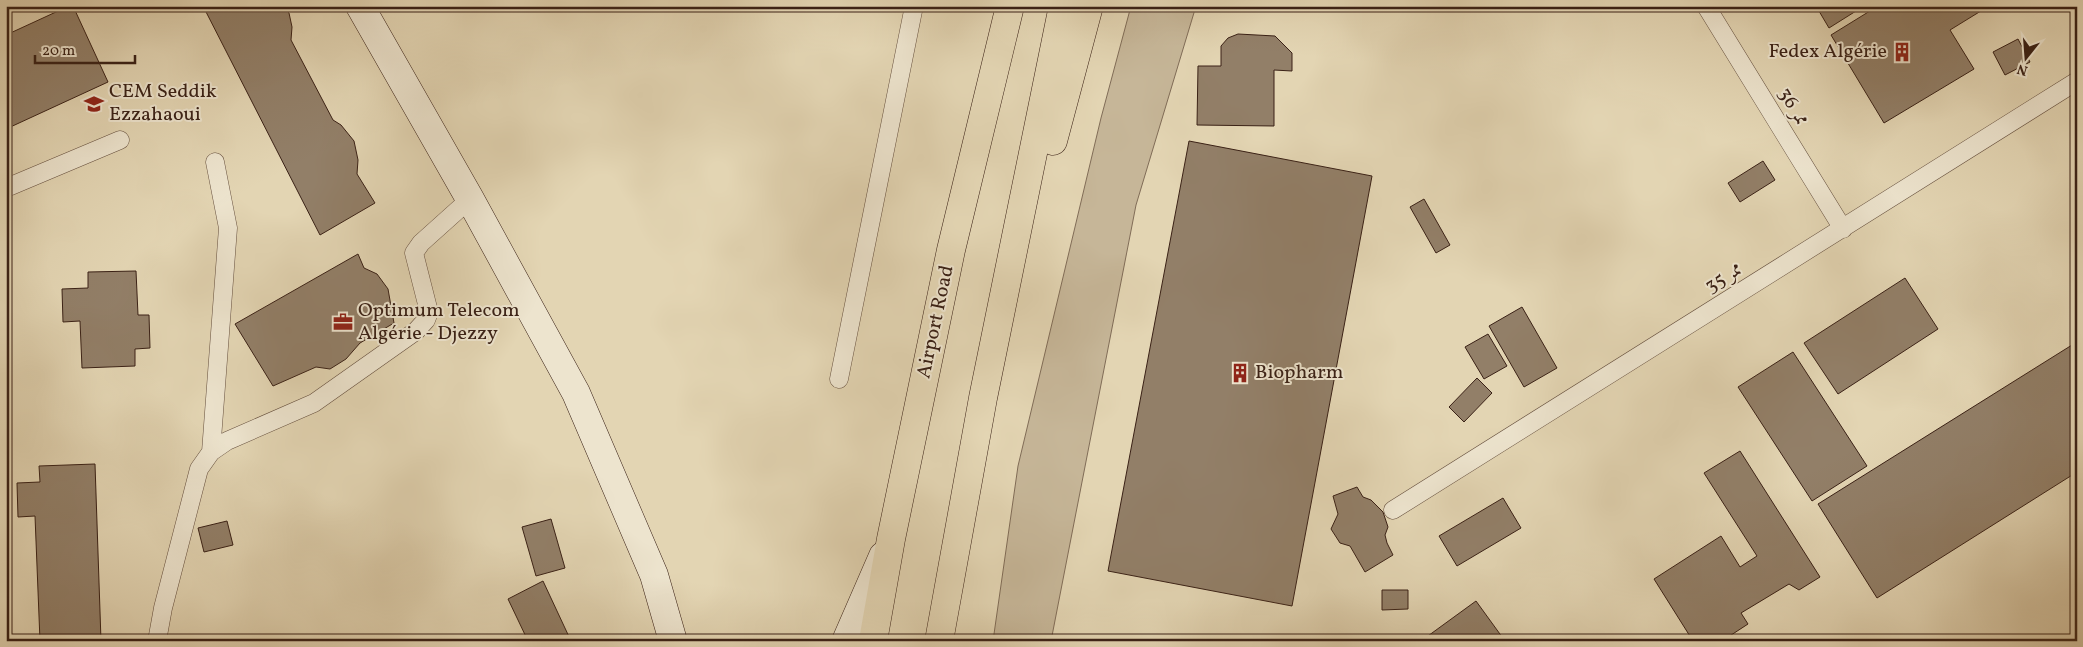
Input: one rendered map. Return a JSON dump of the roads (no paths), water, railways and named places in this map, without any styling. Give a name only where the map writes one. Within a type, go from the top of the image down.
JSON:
[{"type":"highway","name":"Airport Road","points":[[873,641],[891,539],[950,250],[1010,6]]},
{"type":"highway","points":[[939,641],[983,398],[1063,6]]},
{"type":"highway","points":[[983,398],[1089,6]]},
{"type":"main road","points":[[360,6],[470,199],[576,393],[654,575],[673,641]]},
{"type":"main road","points":[[846,641],[891,539]]},
{"type":"lane","points":[[839,379],[914,6]]},
{"type":"lane","name":"ممر 36","points":[[1706,6],[1843,229]]},
{"type":"lane","name":"ممر 35","points":[[1393,510],[2077,81]]},
{"type":"lane","points":[[6,188],[120,140]]},
{"type":"lane","points":[[211,452],[228,228],[215,162]]},
{"type":"lane","points":[[157,641],[163,608],[198,469],[211,452],[227,441],[314,403],[416,332],[426,320],[429,312],[414,253],[421,243],[470,199]]},
{"type":"place","name":"Fedex Algérie","points":[[1902,52]]},
{"type":"place","name":"CEM Seddik Ezzahaoui","points":[[94,104]]},
{"type":"place","name":"Optimum Telecom Algérie - Djezzy","points":[[343,322]]},
{"type":"place","name":"Biopharm","points":[[1240,373]]}]
